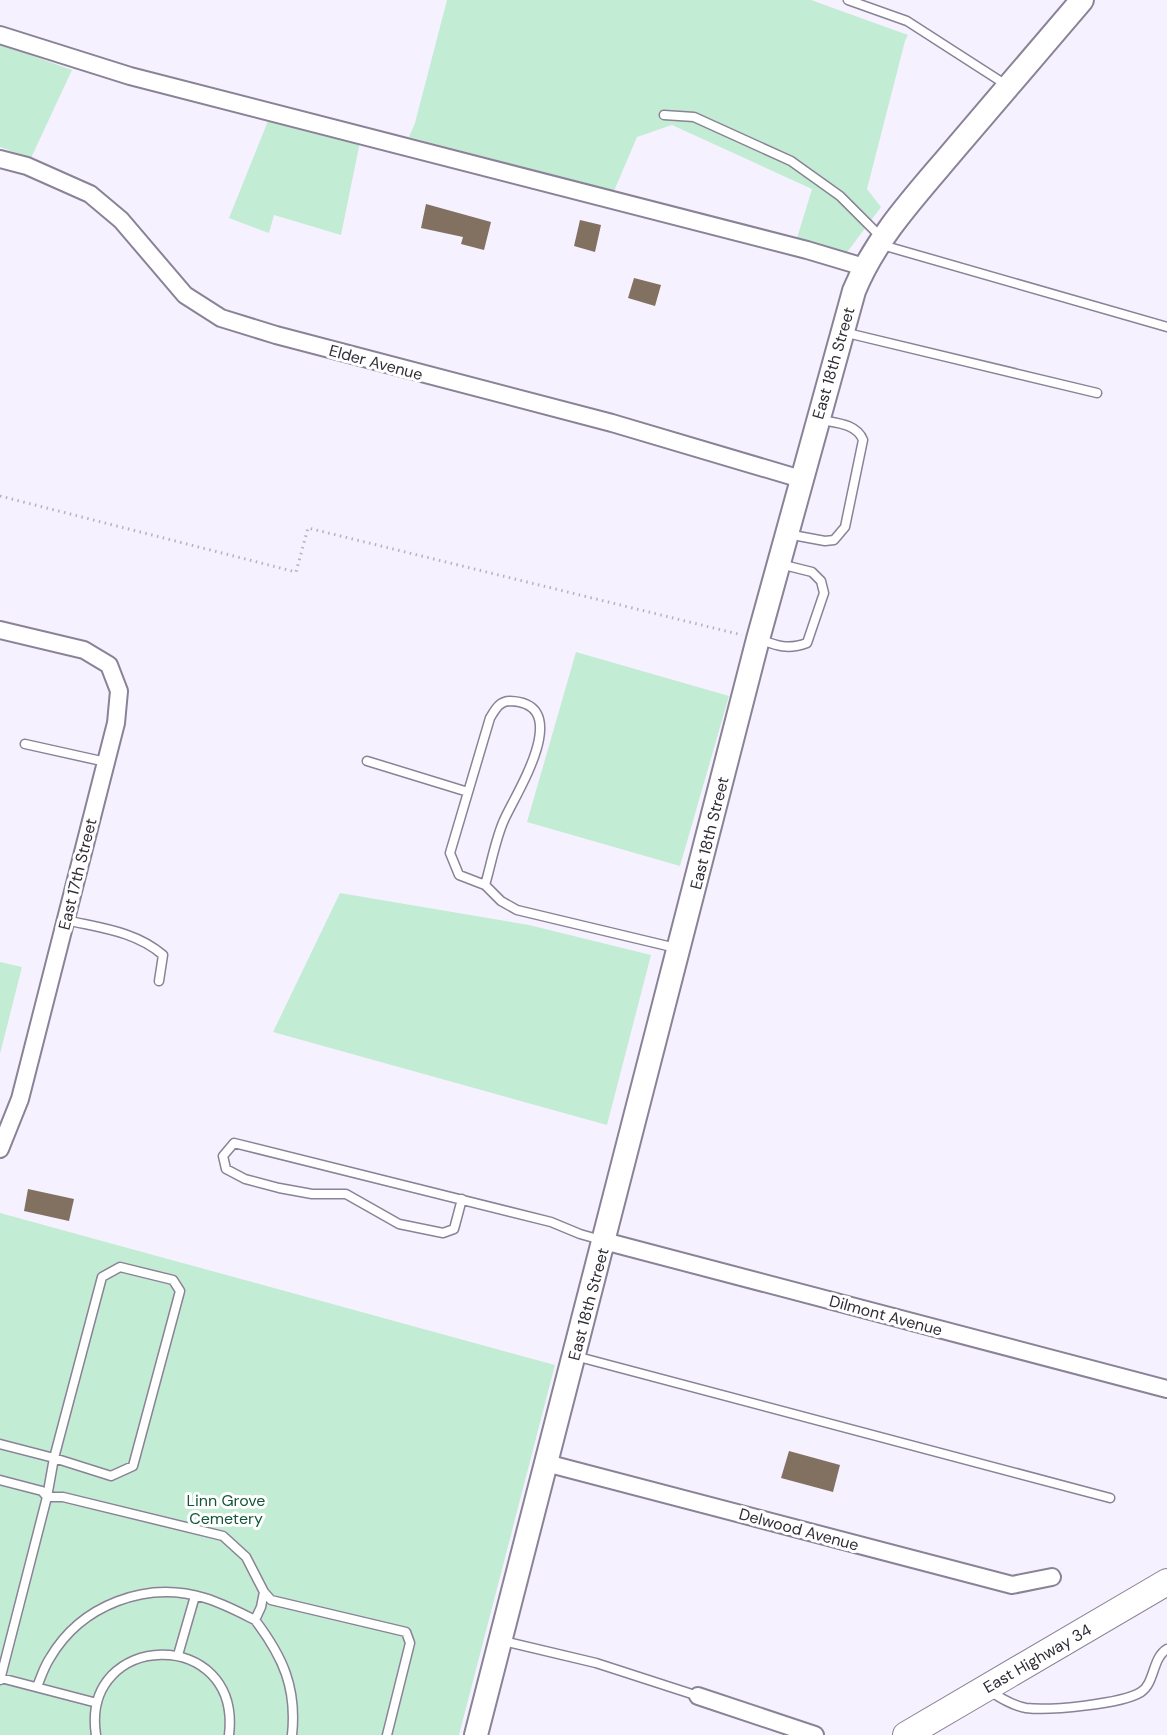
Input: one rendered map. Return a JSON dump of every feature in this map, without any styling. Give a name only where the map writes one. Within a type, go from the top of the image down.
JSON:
[{"type":"main road","name":"East Highway 34","points":[[906,1735],[1167,1581]]},
{"type":"street","name":"East 18th Street","points":[[476,1735],[759,639],[854,291],[864,267],[919,191],[1082,0]]},
{"type":"street","points":[[0,35],[130,76],[764,238],[864,267]]},
{"type":"street","name":"Elder Avenue","points":[[0,159],[27,166],[90,194],[121,220],[185,296],[221,318],[287,338],[612,423],[801,479]]},
{"type":"street","name":"East 17th Street","points":[[0,630],[84,650],[109,665],[119,691],[116,723],[20,1099],[0,1149]]},
{"type":"street","name":"Dilmont Avenue","points":[[604,1241],[1167,1389]]},
{"type":"street","name":"Delwood Avenue","points":[[546,1463],[1012,1585],[1052,1577]]},
{"type":"street","points":[[699,1696],[815,1735]]},
{"type":"lane","points":[[848,0],[907,21],[1009,86]]},
{"type":"lane","points":[[664,115],[694,117],[791,161],[840,196],[881,241],[1167,327]]},
{"type":"lane","points":[[842,332],[1097,393]]},
{"type":"lane","points":[[787,534],[825,541],[834,540],[844,527],[863,440],[860,433],[850,427],[818,420]]},
{"type":"lane","points":[[759,639],[780,647],[791,648],[807,643],[824,593],[821,581],[812,572],[779,564]]},
{"type":"lane","points":[[485,885],[505,818],[536,753],[540,738],[541,720],[536,711],[519,702],[505,701],[496,707],[490,718],[450,853],[459,875],[485,885],[501,901],[517,910],[679,949]]},
{"type":"lane","points":[[25,744],[106,762]]},
{"type":"lane","points":[[367,761],[468,792]]},
{"type":"lane","points":[[66,920],[138,937],[152,945],[163,955],[159,981]]},
{"type":"lane","points":[[462,1199],[454,1228],[443,1233],[399,1224],[346,1194],[312,1194],[245,1179],[226,1169],[223,1156],[234,1143],[462,1199],[551,1222],[604,1241]]},
{"type":"lane","points":[[0,1444],[54,1458],[111,1476],[133,1466],[180,1291],[173,1280],[120,1267],[102,1277],[54,1458],[47,1497],[0,1679],[97,1703]]},
{"type":"lane","points":[[574,1356],[1110,1498]]},
{"type":"lane","points":[[0,1480],[42,1491],[47,1497]]},
{"type":"lane","points":[[47,1497],[63,1497],[223,1536],[246,1557],[264,1592],[271,1600],[406,1632],[410,1643],[387,1735]]},
{"type":"lane","points":[[37,1687],[50,1657],[67,1636],[91,1613],[121,1600],[150,1592],[195,1596],[231,1608],[255,1620],[275,1646],[286,1673],[294,1710],[292,1735]]},
{"type":"lane","points":[[255,1620],[264,1592]]},
{"type":"lane","points":[[178,1655],[195,1596]]},
{"type":"lane","points":[[501,1640],[596,1663],[699,1696]]},
{"type":"lane","points":[[985,1689],[1025,1708],[1062,1708],[1124,1700],[1143,1691],[1161,1653],[1167,1650]]},
{"type":"lane","points":[[96,1735],[94,1722],[97,1703],[113,1674],[125,1664],[156,1653],[178,1655],[202,1666],[214,1677],[223,1691],[228,1706],[229,1735]]},
{"type":"path","points":[[0,496],[296,572],[308,528],[759,639]]},
{"type":"green space","points":[[447,0],[811,0],[908,35],[867,189],[881,207],[845,255],[797,238],[812,189],[672,125],[637,137],[614,191],[409,137],[415,123]]},
{"type":"green space","points":[[0,44],[72,70],[31,158],[0,147]]},
{"type":"green space","points":[[272,111],[360,142],[341,235],[274,215],[269,233],[229,218]]},
{"type":"green space","points":[[576,652],[729,696],[680,866],[527,822]]},
{"type":"green space","points":[[340,893],[529,925],[651,955],[607,1125],[273,1032]]},
{"type":"green space","points":[[0,962],[22,967],[0,1054]]},
{"type":"green space","name":"Linn Grove Cemetery","points":[[0,1213],[555,1365],[459,1735],[0,1735]]},
{"type":"building","points":[[426,204],[491,222],[484,250],[461,244],[463,237],[421,228]]},
{"type":"building","points":[[580,220],[601,225],[595,252],[574,246]]},
{"type":"building","points":[[634,278],[661,285],[655,306],[628,298]]},
{"type":"building","points":[[28,1189],[74,1199],[69,1221],[24,1211]]},
{"type":"building","points":[[789,1451],[840,1465],[833,1492],[781,1478]]}]
